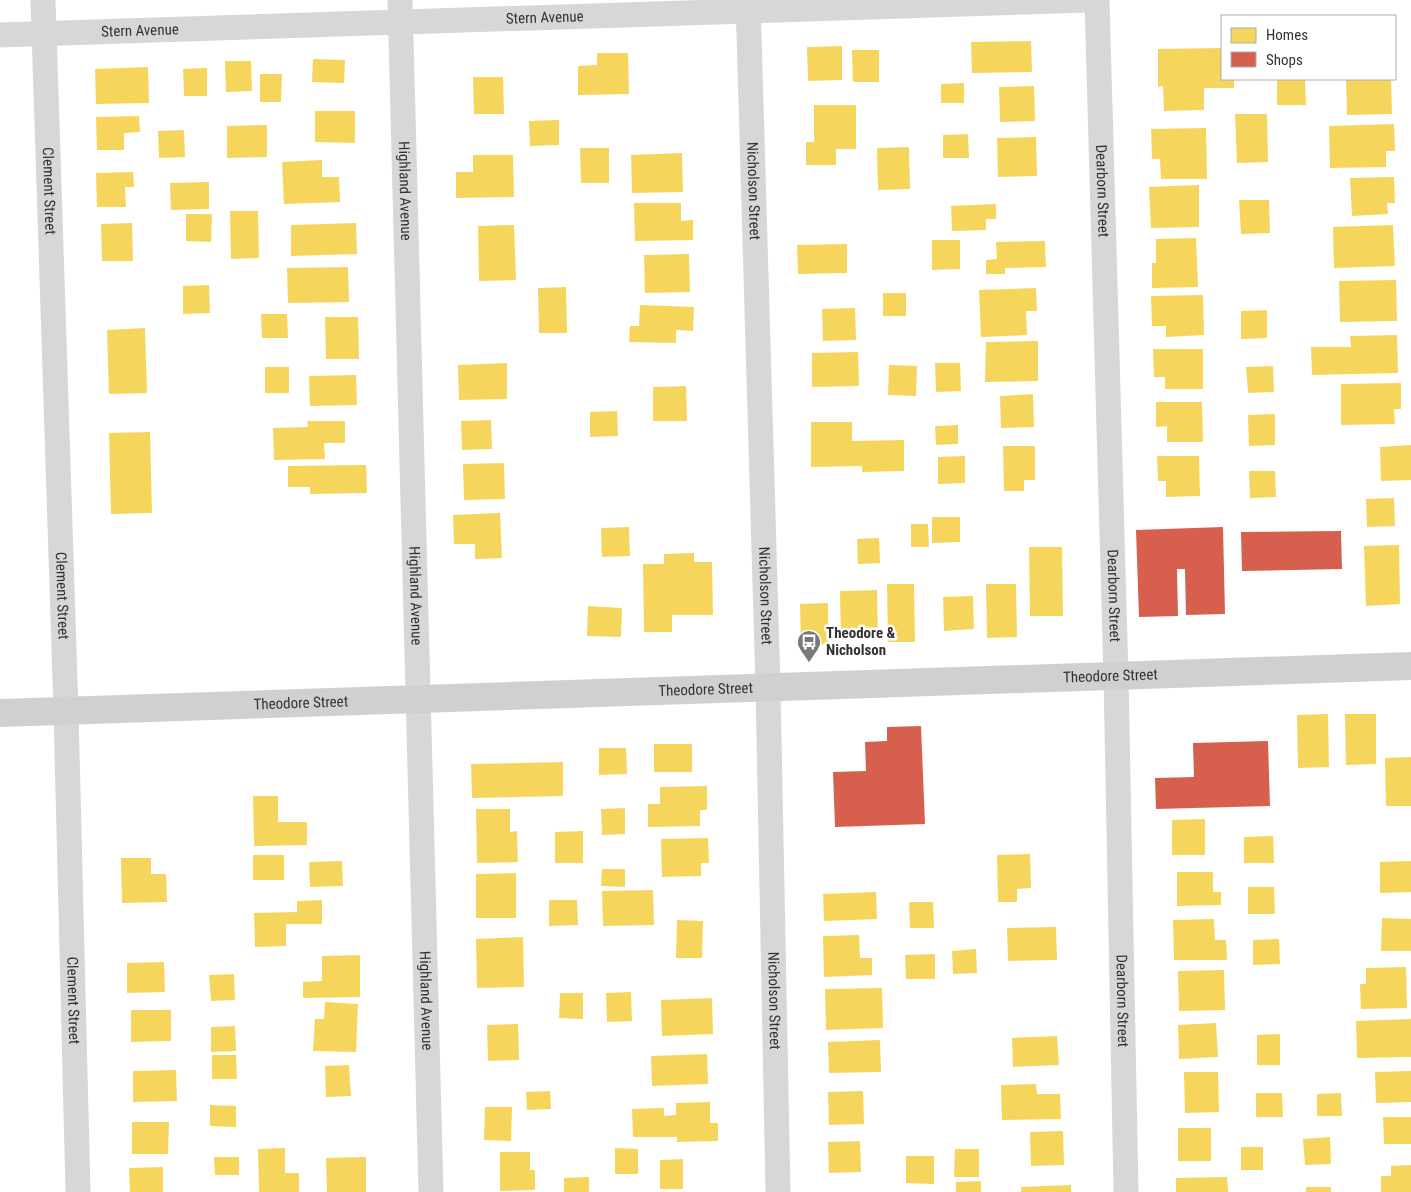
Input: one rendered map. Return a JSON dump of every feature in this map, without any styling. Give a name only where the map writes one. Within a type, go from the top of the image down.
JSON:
[{"type":"main road","name":"Theodore Street","points":[[0,713],[1411,666]]},
{"type":"street","name":"Clement Street","points":[[43,0],[66,711],[78,1192]]},
{"type":"street","name":"Stern Avenue","points":[[0,35],[400,11],[1089,0]]},
{"type":"street","name":"Dearborn Street","points":[[1097,0],[1116,676],[1126,1192]]},
{"type":"street","name":"Nicholson Street","points":[[748,5],[768,687],[778,1192]]},
{"type":"street","name":"Highland Avenue","points":[[400,11],[420,699],[431,1192]]},
{"type":"building: Homes","points":[[1031,41],[1032,72],[972,73],[971,42]]},
{"type":"building: Homes","points":[[842,46],[842,80],[808,81],[807,47]]},
{"type":"building: Homes","points":[[1221,48],[1221,80],[1234,80],[1234,88],[1204,88],[1204,110],[1164,111],[1163,86],[1158,87],[1158,49]]},
{"type":"building: Homes","points":[[852,50],[879,50],[879,82],[853,82]]},
{"type":"building: Homes","points":[[597,53],[628,53],[629,94],[578,95],[578,66],[597,65]]},
{"type":"building: Homes","points":[[313,59],[345,60],[344,83],[312,82]]},
{"type":"building: Homes","points":[[225,61],[251,61],[252,91],[226,92]]},
{"type":"building: Homes","points":[[148,67],[149,103],[96,104],[95,69]]},
{"type":"building: Homes","points":[[207,68],[207,96],[184,96],[183,69]]},
{"type":"building: Homes","points":[[260,74],[282,74],[281,102],[260,102]]},
{"type":"building: Homes","points":[[473,77],[503,77],[504,114],[474,114]]},
{"type":"building: Homes","points":[[1277,80],[1305,80],[1306,105],[1277,105]]},
{"type":"building: Homes","points":[[1346,80],[1391,80],[1392,114],[1347,115]]},
{"type":"building: Homes","points":[[964,83],[964,103],[941,103],[941,84]]},
{"type":"building: Homes","points":[[1034,86],[1035,121],[1000,122],[999,87]]},
{"type":"building: Homes","points":[[814,105],[856,105],[856,149],[836,149],[836,165],[806,165],[806,142],[814,142]]},
{"type":"building: Homes","points":[[315,111],[355,111],[355,143],[315,142]]},
{"type":"building: Homes","points":[[1235,114],[1267,114],[1268,162],[1237,163]]},
{"type":"building: Homes","points":[[139,116],[140,132],[124,133],[124,150],[97,150],[96,117]]},
{"type":"building: Homes","points":[[559,120],[559,145],[530,146],[529,121]]},
{"type":"building: Homes","points":[[1394,124],[1395,151],[1386,151],[1386,167],[1330,168],[1329,126]]},
{"type":"building: Homes","points":[[267,125],[267,157],[227,158],[227,126]]},
{"type":"building: Homes","points":[[1206,128],[1207,179],[1161,179],[1160,159],[1152,159],[1151,129]]},
{"type":"building: Homes","points":[[184,130],[185,157],[159,158],[158,131]]},
{"type":"building: Homes","points":[[968,134],[969,158],[943,158],[943,135]]},
{"type":"building: Homes","points":[[1036,137],[1037,176],[998,177],[997,138]]},
{"type":"building: Homes","points":[[909,147],[910,189],[878,190],[877,148]]},
{"type":"building: Homes","points":[[580,148],[609,148],[609,183],[581,183]]},
{"type":"building: Homes","points":[[682,153],[683,192],[632,193],[631,155]]},
{"type":"building: Homes","points":[[473,155],[513,155],[514,197],[456,198],[456,172],[473,172]]},
{"type":"building: Homes","points":[[322,160],[322,177],[339,177],[340,202],[284,204],[282,162]]},
{"type":"building: Homes","points":[[133,172],[134,187],[125,187],[126,207],[97,207],[96,173]]},
{"type":"building: Homes","points":[[1394,177],[1395,203],[1387,203],[1388,214],[1352,216],[1350,178]]},
{"type":"building: Homes","points":[[209,182],[209,209],[171,210],[170,183]]},
{"type":"building: Homes","points":[[1199,185],[1199,227],[1151,228],[1149,187]]},
{"type":"building: Homes","points":[[1239,200],[1269,200],[1270,233],[1241,234]]},
{"type":"building: Homes","points":[[634,203],[681,203],[681,221],[693,220],[693,240],[635,241]]},
{"type":"building: Homes","points":[[996,204],[996,219],[986,219],[986,230],[952,231],[951,206]]},
{"type":"building: Homes","points":[[230,211],[258,211],[259,258],[231,259]]},
{"type":"building: Homes","points":[[186,214],[212,214],[211,242],[186,241]]},
{"type":"building: Homes","points":[[132,223],[133,261],[102,261],[101,224]]},
{"type":"building: Homes","points":[[356,223],[357,254],[291,256],[291,225]]},
{"type":"building: Homes","points":[[514,225],[516,280],[479,281],[478,226]]},
{"type":"building: Homes","points":[[1393,225],[1395,266],[1334,268],[1333,227]]},
{"type":"building: Homes","points":[[1196,238],[1198,287],[1152,288],[1152,263],[1156,263],[1156,239]]},
{"type":"building: Homes","points":[[932,240],[960,240],[960,269],[932,270]]},
{"type":"building: Homes","points":[[1045,241],[1046,267],[1005,268],[1005,274],[986,274],[986,260],[997,259],[996,242]]},
{"type":"building: Homes","points":[[847,244],[847,273],[798,274],[797,245]]},
{"type":"building: Homes","points":[[689,254],[690,292],[645,293],[644,255]]},
{"type":"building: Homes","points":[[348,267],[349,302],[288,303],[287,268]]},
{"type":"building: Homes","points":[[1396,280],[1397,321],[1340,322],[1339,281]]},
{"type":"building: Homes","points":[[209,285],[210,313],[183,314],[183,286]]},
{"type":"building: Homes","points":[[566,287],[567,333],[539,333],[538,288]]},
{"type":"building: Homes","points":[[1036,288],[1037,311],[1026,311],[1027,335],[981,337],[979,290]]},
{"type":"building: Homes","points":[[883,293],[906,293],[906,316],[883,316]]},
{"type":"building: Homes","points":[[1203,295],[1204,335],[1166,337],[1166,326],[1152,326],[1151,296]]},
{"type":"building: Homes","points":[[640,305],[694,307],[693,331],[676,330],[676,343],[629,342],[630,326],[639,326]]},
{"type":"building: Homes","points":[[855,308],[856,340],[823,341],[822,309]]},
{"type":"building: Homes","points":[[1267,310],[1267,338],[1241,339],[1241,311]]},
{"type":"building: Homes","points":[[261,314],[287,314],[288,338],[262,338]]},
{"type":"building: Homes","points":[[325,317],[358,317],[359,359],[326,359]]},
{"type":"building: Homes","points":[[145,328],[147,393],[109,394],[107,330]]},
{"type":"building: Homes","points":[[1397,335],[1398,373],[1312,375],[1311,347],[1351,347],[1350,336]]},
{"type":"building: Homes","points":[[1038,341],[1038,381],[985,382],[986,342]]},
{"type":"building: Homes","points":[[1153,349],[1203,349],[1203,389],[1165,389],[1165,377],[1154,377]]},
{"type":"building: Homes","points":[[858,352],[859,386],[812,387],[812,353]]},
{"type":"building: Homes","points":[[507,363],[507,399],[459,400],[458,365]]},
{"type":"building: Homes","points":[[935,363],[960,363],[961,391],[936,392]]},
{"type":"building: Homes","points":[[889,365],[917,366],[916,396],[888,395]]},
{"type":"building: Homes","points":[[1273,366],[1274,392],[1248,393],[1246,367]]},
{"type":"building: Homes","points":[[265,367],[289,367],[289,393],[265,393]]},
{"type":"building: Homes","points":[[356,375],[357,405],[310,406],[309,376]]},
{"type":"building: Homes","points":[[1401,383],[1401,409],[1394,409],[1395,424],[1341,425],[1341,384]]},
{"type":"building: Homes","points":[[686,386],[687,421],[653,421],[653,387]]},
{"type":"building: Homes","points":[[1033,394],[1034,427],[1001,428],[1000,396]]},
{"type":"building: Homes","points":[[1156,402],[1202,402],[1203,442],[1167,442],[1167,426],[1156,427]]},
{"type":"building: Homes","points":[[617,411],[618,436],[590,437],[590,412]]},
{"type":"building: Homes","points":[[1275,414],[1275,445],[1249,446],[1248,415]]},
{"type":"building: Homes","points":[[491,420],[492,449],[462,450],[461,421]]},
{"type":"building: Homes","points":[[307,421],[345,421],[345,443],[324,443],[325,459],[274,460],[273,428],[308,427]]},
{"type":"building: Homes","points":[[811,422],[852,422],[852,441],[904,440],[904,471],[862,472],[862,466],[811,467]]},
{"type":"building: Homes","points":[[958,425],[958,444],[936,445],[935,426]]},
{"type":"building: Homes","points":[[150,432],[152,513],[111,514],[109,433]]},
{"type":"building: Homes","points":[[1411,445],[1411,480],[1381,481],[1380,447]]},
{"type":"building: Homes","points":[[1003,446],[1035,446],[1035,480],[1024,480],[1024,491],[1004,491]]},
{"type":"building: Homes","points":[[965,456],[965,483],[938,484],[938,457]]},
{"type":"building: Homes","points":[[1157,456],[1199,456],[1200,496],[1166,497],[1166,481],[1158,481]]},
{"type":"building: Homes","points":[[504,463],[505,499],[464,500],[463,464]]},
{"type":"building: Homes","points":[[366,465],[367,493],[310,494],[310,487],[288,487],[288,466]]},
{"type":"building: Homes","points":[[1249,471],[1275,471],[1276,497],[1250,498]]},
{"type":"building: Homes","points":[[1394,498],[1395,526],[1367,527],[1366,499]]},
{"type":"building: Homes","points":[[500,513],[502,558],[475,559],[475,544],[454,544],[453,515]]},
{"type":"building: Homes","points":[[932,517],[960,517],[960,542],[932,543]]},
{"type":"building: Homes","points":[[911,524],[928,524],[929,547],[911,547]]},
{"type":"building: Homes","points":[[629,527],[630,556],[602,557],[601,528]]},
{"type":"building: Homes","points":[[879,538],[880,563],[858,564],[857,539]]},
{"type":"building: Homes","points":[[1399,545],[1400,604],[1366,606],[1364,546]]},
{"type":"building: Homes","points":[[1029,547],[1062,547],[1063,616],[1030,616]]},
{"type":"building: Homes","points":[[694,553],[694,562],[712,562],[713,615],[672,615],[672,632],[644,632],[643,564],[664,564],[664,554]]},
{"type":"building: Homes","points":[[887,584],[914,584],[915,642],[888,642]]},
{"type":"building: Homes","points":[[986,584],[1016,584],[1017,637],[987,638]]},
{"type":"building: Homes","points":[[877,590],[878,638],[841,639],[840,591]]},
{"type":"building: Homes","points":[[973,596],[974,629],[944,631],[943,597]]},
{"type":"building: Homes","points":[[828,603],[828,644],[801,645],[800,604]]},
{"type":"building: Homes","points":[[588,606],[622,608],[621,637],[587,636]]},
{"type":"building: Homes","points":[[1328,714],[1329,767],[1298,768],[1297,715]]},
{"type":"building: Homes","points":[[1345,714],[1376,714],[1376,764],[1346,765]]},
{"type":"building: Homes","points":[[654,744],[692,744],[692,772],[654,772]]},
{"type":"building: Homes","points":[[599,748],[626,748],[627,774],[599,775]]},
{"type":"building: Homes","points":[[1411,757],[1411,806],[1386,806],[1385,758]]},
{"type":"building: Homes","points":[[563,762],[563,796],[472,798],[471,764]]},
{"type":"building: Homes","points":[[707,786],[707,810],[700,810],[700,826],[648,827],[648,804],[660,804],[660,787]]},
{"type":"building: Homes","points":[[253,796],[278,796],[278,822],[307,822],[307,845],[254,846]]},
{"type":"building: Homes","points":[[625,808],[625,834],[602,835],[601,809]]},
{"type":"building: Homes","points":[[476,809],[510,809],[510,832],[517,831],[518,862],[477,863]]},
{"type":"building: Homes","points":[[1205,819],[1205,855],[1172,855],[1172,820]]},
{"type":"building: Homes","points":[[583,831],[583,863],[555,863],[555,832]]},
{"type":"building: Homes","points":[[1273,836],[1274,863],[1244,863],[1244,837]]},
{"type":"building: Homes","points":[[708,838],[709,863],[701,863],[701,876],[662,877],[661,839]]},
{"type":"building: Homes","points":[[1030,854],[1031,888],[1017,889],[1017,902],[998,902],[997,855]]},
{"type":"building: Homes","points":[[253,855],[284,855],[284,880],[253,880]]},
{"type":"building: Homes","points":[[121,858],[151,858],[151,874],[166,874],[167,902],[122,903]]},
{"type":"building: Homes","points":[[342,861],[343,886],[310,887],[309,862]]},
{"type":"building: Homes","points":[[1411,861],[1411,892],[1380,893],[1380,862]]},
{"type":"building: Homes","points":[[602,869],[625,869],[625,887],[601,886]]},
{"type":"building: Homes","points":[[1177,872],[1213,872],[1213,892],[1221,892],[1221,905],[1177,906]]},
{"type":"building: Homes","points":[[516,873],[516,918],[476,918],[476,874]]},
{"type":"building: Homes","points":[[1248,887],[1274,887],[1275,914],[1248,914]]},
{"type":"building: Homes","points":[[653,890],[654,925],[603,926],[602,891]]},
{"type":"building: Homes","points":[[876,892],[877,919],[824,921],[823,894]]},
{"type":"building: Homes","points":[[322,900],[322,924],[286,924],[286,946],[255,947],[254,913],[297,912],[297,901]]},
{"type":"building: Homes","points":[[549,900],[577,900],[578,925],[549,926]]},
{"type":"building: Homes","points":[[909,902],[933,902],[934,928],[910,928]]},
{"type":"building: Homes","points":[[1382,918],[1411,919],[1411,951],[1381,951]]},
{"type":"building: Homes","points":[[1214,919],[1215,940],[1226,940],[1227,960],[1174,960],[1173,920]]},
{"type":"building: Homes","points":[[677,920],[703,921],[702,958],[676,958]]},
{"type":"building: Homes","points":[[1056,927],[1057,960],[1008,961],[1007,928]]},
{"type":"building: Homes","points":[[859,935],[860,958],[872,958],[872,975],[824,977],[823,936]]},
{"type":"building: Homes","points":[[523,937],[524,987],[477,988],[476,939]]},
{"type":"building: Homes","points":[[1279,939],[1280,964],[1253,965],[1253,940]]},
{"type":"building: Homes","points":[[976,949],[977,973],[953,974],[952,951]]},
{"type":"building: Homes","points":[[935,954],[935,979],[906,979],[905,955]]},
{"type":"building: Homes","points":[[360,955],[360,997],[303,998],[303,982],[322,981],[322,956]]},
{"type":"building: Homes","points":[[164,962],[165,992],[127,993],[127,963]]},
{"type":"building: Homes","points":[[1406,967],[1407,1008],[1361,1009],[1360,984],[1366,984],[1366,968]]},
{"type":"building: Homes","points":[[1224,970],[1225,1010],[1179,1011],[1178,971]]},
{"type":"building: Homes","points":[[234,974],[235,1000],[211,1001],[209,975]]},
{"type":"building: Homes","points":[[882,988],[883,1028],[826,1030],[825,989]]},
{"type":"building: Homes","points":[[631,992],[632,1021],[607,1022],[606,993]]},
{"type":"building: Homes","points":[[560,993],[583,993],[583,1019],[559,1018]]},
{"type":"building: Homes","points":[[712,998],[713,1034],[662,1036],[661,1000]]},
{"type":"building: Homes","points":[[325,1002],[358,1004],[356,1052],[313,1051],[315,1019],[324,1019]]},
{"type":"building: Homes","points":[[131,1010],[171,1010],[171,1041],[131,1042]]},
{"type":"building: Homes","points":[[1411,1019],[1411,1057],[1357,1058],[1356,1021]]},
{"type":"building: Homes","points":[[1216,1023],[1218,1057],[1179,1059],[1178,1025]]},
{"type":"building: Homes","points":[[518,1024],[519,1060],[488,1061],[487,1025]]},
{"type":"building: Homes","points":[[235,1026],[236,1051],[211,1052],[211,1027]]},
{"type":"building: Homes","points":[[1280,1034],[1280,1065],[1257,1065],[1257,1035]]},
{"type":"building: Homes","points":[[1057,1036],[1059,1065],[1013,1067],[1012,1038]]},
{"type":"building: Homes","points":[[880,1040],[881,1072],[829,1073],[828,1042]]},
{"type":"building: Homes","points":[[707,1054],[708,1084],[652,1086],[651,1056]]},
{"type":"building: Homes","points":[[212,1055],[236,1055],[237,1079],[212,1079]]},
{"type":"building: Homes","points":[[349,1065],[351,1096],[326,1097],[325,1066]]},
{"type":"building: Homes","points":[[176,1070],[177,1101],[133,1102],[133,1071]]},
{"type":"building: Homes","points":[[1411,1071],[1411,1102],[1376,1103],[1375,1072]]},
{"type":"building: Homes","points":[[1184,1072],[1218,1072],[1219,1112],[1185,1113]]},
{"type":"building: Homes","points":[[1036,1084],[1037,1094],[1060,1094],[1061,1119],[1002,1120],[1001,1085]]},
{"type":"building: Homes","points":[[550,1091],[551,1109],[527,1110],[526,1092]]},
{"type":"building: Homes","points":[[863,1091],[864,1124],[829,1125],[828,1092]]},
{"type":"building: Homes","points":[[1256,1093],[1282,1093],[1283,1117],[1256,1117]]},
{"type":"building: Homes","points":[[1341,1093],[1342,1116],[1317,1116],[1317,1094]]},
{"type":"building: Homes","points":[[710,1102],[710,1123],[718,1123],[718,1141],[677,1142],[677,1137],[633,1137],[632,1109],[664,1108],[664,1116],[676,1115],[676,1103]]},
{"type":"building: Homes","points":[[210,1105],[236,1106],[236,1127],[210,1126]]},
{"type":"building: Homes","points":[[485,1107],[512,1107],[511,1141],[484,1140]]},
{"type":"building: Homes","points":[[1383,1117],[1411,1117],[1411,1144],[1384,1144]]},
{"type":"building: Homes","points":[[132,1122],[169,1122],[168,1154],[132,1154]]},
{"type":"building: Homes","points":[[1178,1128],[1211,1128],[1211,1161],[1178,1161]]},
{"type":"building: Homes","points":[[1063,1131],[1064,1165],[1031,1166],[1030,1132]]},
{"type":"building: Homes","points":[[1330,1137],[1331,1164],[1305,1165],[1303,1139]]},
{"type":"building: Homes","points":[[860,1141],[861,1172],[829,1173],[828,1142]]},
{"type":"building: Homes","points":[[1241,1147],[1263,1147],[1263,1170],[1241,1170]]},
{"type":"building: Homes","points":[[285,1148],[285,1173],[299,1173],[299,1192],[259,1192],[258,1149]]},
{"type":"building: Homes","points":[[615,1148],[638,1149],[638,1174],[615,1174]]},
{"type":"building: Homes","points":[[955,1149],[979,1149],[979,1177],[954,1177]]},
{"type":"building: Homes","points":[[500,1152],[530,1152],[530,1170],[535,1170],[535,1190],[500,1191]]},
{"type":"building: Homes","points":[[906,1156],[934,1156],[934,1184],[906,1183]]},
{"type":"building: Homes","points":[[214,1157],[239,1157],[239,1175],[215,1175]]},
{"type":"building: Homes","points":[[366,1157],[366,1192],[327,1192],[326,1158]]},
{"type":"building: Homes","points":[[683,1159],[683,1189],[660,1189],[660,1160]]},
{"type":"building: Homes","points":[[1411,1165],[1411,1192],[1381,1192],[1381,1176],[1391,1176],[1391,1166]]},
{"type":"building: Homes","points":[[163,1167],[163,1192],[130,1192],[129,1168]]},
{"type":"building: Homes","points":[[589,1177],[589,1192],[564,1192],[564,1178]]},
{"type":"building: Homes","points":[[1227,1177],[1228,1192],[1176,1192],[1176,1178]]},
{"type":"building: Homes","points":[[981,1181],[981,1192],[956,1192],[956,1182]]},
{"type":"building: Homes","points":[[1071,1185],[1071,1192],[1021,1192],[1021,1187]]},
{"type":"building: Homes","points":[[1306,1187],[1331,1187],[1331,1192],[1306,1192]]},
{"type":"building: Shops","points":[[1223,527],[1225,614],[1186,615],[1185,569],[1177,569],[1178,616],[1139,617],[1136,530]]},
{"type":"building: Shops","points":[[1341,531],[1342,569],[1242,571],[1241,532]]},
{"type":"building: Shops","points":[[921,726],[925,824],[835,827],[833,772],[866,771],[865,742],[887,741],[887,727]]},
{"type":"building: Shops","points":[[1268,741],[1270,806],[1156,809],[1155,778],[1194,777],[1193,743]]},
{"type":"place","name":"Theodore & Nicholson","points":[[809,663]]}]
